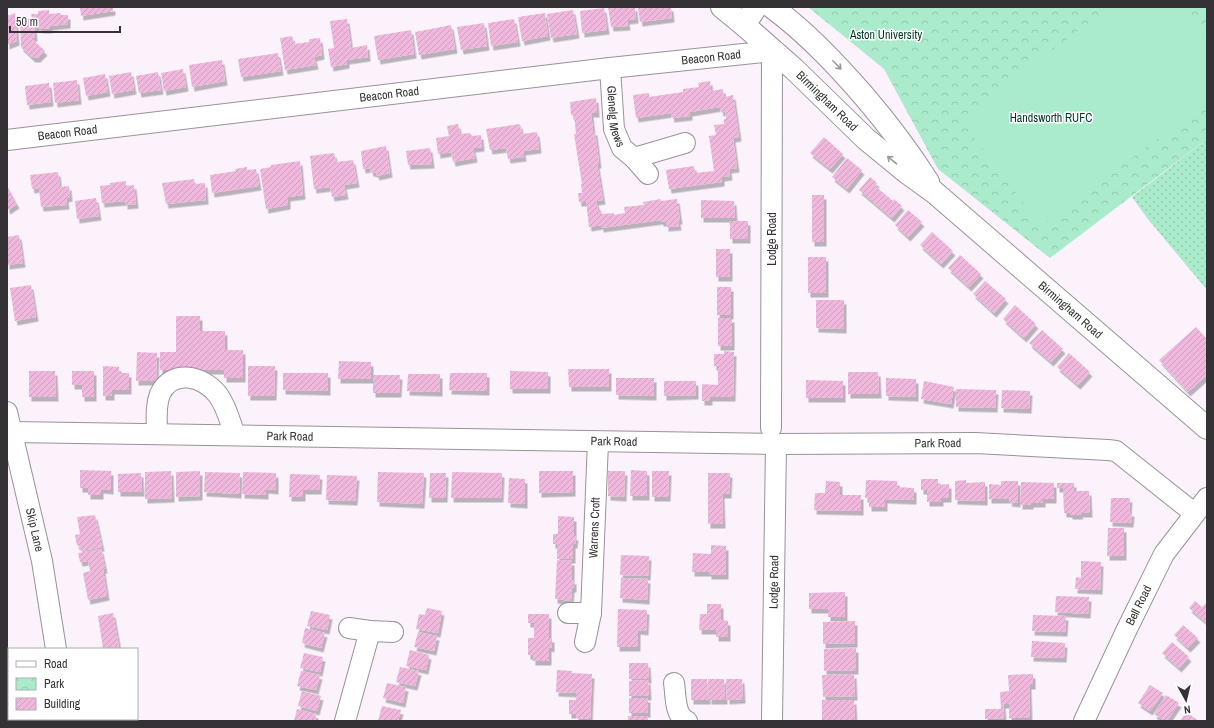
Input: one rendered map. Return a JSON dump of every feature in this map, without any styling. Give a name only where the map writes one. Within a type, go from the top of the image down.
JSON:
[{"type":"highway","name":"Birmingham Road","points":[[722,7],[750,16],[772,51],[799,73],[866,139],[905,171],[934,192],[1207,428]]},
{"type":"highway","name":"Birmingham Road","points":[[772,7],[816,44],[841,69],[882,117],[916,162],[934,192]]},
{"type":"highway","points":[[799,73],[816,44]]},
{"type":"street","name":"Beacon Road","points":[[7,140],[610,68],[772,51]]},
{"type":"street","name":"Lodge Road","points":[[772,51],[774,436],[772,721]]},
{"type":"street","name":"Glenelg Mews","points":[[610,68],[614,130],[622,148],[634,158],[648,174]]},
{"type":"street","name":"Glenelg Mews","points":[[634,158],[685,143]]},
{"type":"street","points":[[157,434],[157,404],[164,388],[176,378],[189,377],[197,379],[208,385],[218,394],[229,416],[235,435]]},
{"type":"street","name":"Skip Lane","points":[[7,412],[42,561],[56,648]]},
{"type":"street","name":"Park Road","points":[[12,432],[598,442],[774,436],[975,443],[1116,451],[1194,513]]},
{"type":"street","name":"Warrens Croft","points":[[585,642],[591,613],[598,442]]},
{"type":"street","name":"Bell Road","points":[[1087,720],[1127,629],[1164,554],[1207,498]]},
{"type":"street","points":[[568,613],[591,613]]},
{"type":"street","points":[[349,628],[394,632]]},
{"type":"street","points":[[345,721],[370,631]]},
{"type":"street","points":[[674,683],[677,709],[683,720],[687,721]]},
{"type":"green space","name":"Handsworth RUFC","points":[[808,7],[1207,7],[1207,139],[1050,258],[938,169],[884,69]]},
{"type":"green space","points":[[1110,7],[1182,7],[1207,41],[1207,102],[1041,226],[960,119]]},
{"type":"green space","points":[[1207,139],[1207,290],[1147,218],[1132,197]]},
{"type":"building","points":[[80,7],[113,7],[113,11],[81,16]]},
{"type":"building","points":[[608,7],[635,7],[636,19],[627,20],[628,26],[611,27]]},
{"type":"building","points":[[638,7],[671,7],[672,18],[640,22]]},
{"type":"building","points":[[604,8],[607,30],[582,33],[580,11]]},
{"type":"building","points":[[49,10],[49,14],[61,13],[61,15],[68,15],[68,24],[50,26],[50,29],[40,29],[39,26],[34,27],[35,37],[31,38],[45,51],[38,58],[33,58],[21,47],[20,20],[32,19],[31,14],[38,14],[38,11]]},
{"type":"building","points":[[573,10],[577,34],[551,38],[547,14]]},
{"type":"building","points":[[15,13],[17,41],[7,45],[7,16]]},
{"type":"building","points":[[545,13],[548,36],[522,41],[518,17]]},
{"type":"building","points":[[347,19],[351,48],[367,45],[368,57],[347,60],[347,64],[331,67],[328,49],[334,48],[330,21]]},
{"type":"building","points":[[514,19],[518,42],[491,46],[488,23]]},
{"type":"building","points":[[484,23],[487,46],[461,50],[457,27]]},
{"type":"building","points":[[451,25],[455,49],[419,55],[415,32]]},
{"type":"building","points":[[411,30],[414,54],[378,60],[374,36]]},
{"type":"building","points":[[292,36],[294,44],[309,42],[309,39],[320,38],[322,55],[314,57],[316,65],[285,70],[280,38]]},
{"type":"building","points":[[278,53],[281,71],[241,77],[238,59]]},
{"type":"building","points":[[222,60],[225,81],[192,87],[189,65]]},
{"type":"building","points":[[183,69],[186,87],[164,91],[161,73]]},
{"type":"building","points":[[131,72],[134,90],[112,94],[109,76]]},
{"type":"building","points":[[158,72],[161,90],[139,93],[136,76]]},
{"type":"building","points":[[105,74],[108,92],[86,96],[83,78]]},
{"type":"building","points":[[77,80],[79,100],[55,103],[53,83]]},
{"type":"building","points":[[710,81],[711,91],[723,89],[724,97],[733,95],[739,137],[733,138],[737,168],[729,169],[730,176],[722,177],[722,182],[669,189],[666,170],[694,166],[695,173],[714,171],[709,136],[716,135],[714,125],[724,124],[724,119],[726,119],[725,111],[721,112],[720,107],[690,112],[690,116],[672,118],[671,113],[636,118],[633,95],[649,93],[649,97],[683,92],[683,89],[699,87],[698,83]]},
{"type":"building","points":[[49,83],[51,102],[27,105],[25,86]]},
{"type":"building","points":[[596,98],[597,113],[591,113],[593,131],[595,131],[599,164],[597,164],[603,200],[596,201],[598,210],[601,210],[602,214],[614,213],[614,215],[625,213],[624,207],[644,205],[643,202],[661,199],[661,201],[677,199],[680,220],[678,220],[679,226],[666,227],[666,222],[661,222],[661,220],[601,228],[601,225],[589,227],[586,202],[579,202],[578,193],[582,193],[582,184],[574,134],[576,134],[574,115],[571,115],[570,102]]},
{"type":"building","points":[[458,124],[460,134],[470,133],[472,136],[481,135],[482,147],[473,148],[475,158],[453,162],[451,152],[438,154],[436,138],[449,136],[447,126]]},
{"type":"building","points":[[520,124],[522,134],[537,132],[539,149],[523,151],[524,157],[508,159],[506,148],[490,150],[486,129]]},
{"type":"building","points":[[824,137],[843,154],[830,169],[810,153]]},
{"type":"building","points":[[386,146],[390,173],[377,176],[376,173],[371,172],[370,168],[363,169],[361,151]]},
{"type":"building","points":[[430,148],[432,164],[408,165],[406,151]]},
{"type":"building","points":[[334,153],[336,162],[353,160],[357,183],[344,185],[346,195],[332,197],[330,187],[314,189],[310,156]]},
{"type":"building","points":[[847,158],[862,170],[847,189],[832,177]]},
{"type":"building","points":[[300,161],[303,195],[288,197],[288,205],[266,209],[260,169],[271,167],[271,165]]},
{"type":"building","points":[[247,167],[247,170],[256,169],[259,186],[212,193],[210,175],[236,171],[235,169]]},
{"type":"building","points":[[58,172],[60,187],[69,186],[70,197],[66,198],[67,205],[41,207],[39,188],[32,189],[30,175]]},
{"type":"building","points":[[870,177],[877,183],[875,186],[893,201],[894,199],[902,206],[892,218],[859,190]]},
{"type":"building","points":[[194,179],[195,184],[205,183],[206,200],[166,204],[162,183]]},
{"type":"building","points":[[126,181],[126,186],[134,185],[136,204],[125,205],[125,201],[102,203],[100,186]]},
{"type":"building","points":[[7,186],[17,204],[8,210],[7,208]]},
{"type":"building","points":[[812,195],[824,195],[824,242],[812,242]]},
{"type":"building","points":[[96,198],[99,216],[77,219],[75,201]]},
{"type":"building","points":[[701,200],[734,201],[735,218],[701,218]]},
{"type":"building","points":[[908,210],[922,222],[908,237],[895,225]]},
{"type":"building","points":[[730,221],[748,221],[748,239],[730,239]]},
{"type":"building","points":[[932,232],[953,251],[941,264],[920,245]]},
{"type":"building","points":[[19,235],[23,263],[7,265],[7,237]]},
{"type":"building","points":[[716,249],[730,249],[730,277],[716,277]]},
{"type":"building","points":[[960,255],[981,274],[969,287],[948,268]]},
{"type":"building","points":[[808,257],[826,257],[826,293],[808,293]]},
{"type":"building","points":[[985,281],[1006,299],[994,313],[973,294]]},
{"type":"building","points":[[31,285],[36,317],[15,321],[10,288]]},
{"type":"building","points":[[717,287],[731,287],[731,315],[717,315]]},
{"type":"building","points":[[816,300],[844,300],[844,329],[816,328]]},
{"type":"building","points":[[1015,305],[1036,324],[1024,338],[1003,319]]},
{"type":"building","points":[[176,316],[200,316],[200,331],[225,331],[225,350],[243,350],[243,378],[224,378],[224,370],[160,370],[160,352],[176,352]]},
{"type":"building","points":[[718,318],[732,318],[732,346],[718,346]]},
{"type":"building","points":[[1196,327],[1207,339],[1207,375],[1188,392],[1159,360]]},
{"type":"building","points":[[1042,330],[1063,349],[1051,362],[1029,343]]},
{"type":"building","points":[[724,351],[734,352],[733,397],[710,397],[710,401],[702,401],[702,384],[718,385],[718,366],[714,366],[714,354],[724,354]]},
{"type":"building","points":[[137,352],[157,353],[156,381],[136,381]]},
{"type":"building","points":[[1069,353],[1090,372],[1078,385],[1057,367]]},
{"type":"building","points":[[339,361],[371,362],[371,379],[338,379]]},
{"type":"building","points":[[103,366],[119,367],[119,373],[129,373],[129,390],[112,390],[112,396],[103,396]]},
{"type":"building","points":[[248,366],[275,366],[274,396],[248,396]]},
{"type":"building","points":[[568,369],[609,369],[609,387],[569,387]]},
{"type":"building","points":[[29,371],[55,371],[56,397],[29,397]]},
{"type":"building","points":[[72,371],[94,371],[94,397],[82,397],[82,385],[72,385]]},
{"type":"building","points":[[510,371],[548,372],[548,389],[510,389]]},
{"type":"building","points":[[848,372],[878,372],[879,394],[848,394]]},
{"type":"building","points":[[283,373],[328,373],[328,391],[283,390]]},
{"type":"building","points":[[450,373],[487,373],[487,391],[449,390]]},
{"type":"building","points":[[408,374],[440,374],[440,392],[407,391]]},
{"type":"building","points":[[373,375],[400,375],[399,393],[373,393]]},
{"type":"building","points":[[616,378],[654,378],[654,396],[616,395]]},
{"type":"building","points":[[886,378],[916,379],[916,397],[886,396]]},
{"type":"building","points":[[806,380],[843,381],[843,398],[806,398]]},
{"type":"building","points":[[664,381],[696,381],[696,395],[664,396]]},
{"type":"building","points":[[924,381],[954,387],[951,404],[921,399]]},
{"type":"building","points":[[956,389],[996,390],[995,408],[956,407]]},
{"type":"building","points":[[1002,390],[1030,391],[1029,409],[1001,408]]},
{"type":"building","points":[[80,470],[111,471],[111,490],[101,489],[101,495],[88,495],[88,488],[80,488]]},
{"type":"building","points":[[631,470],[647,471],[647,496],[630,496]]},
{"type":"building","points":[[171,471],[172,498],[145,499],[145,472]]},
{"type":"building","points":[[200,471],[200,496],[176,497],[176,472]]},
{"type":"building","points":[[539,471],[573,471],[573,492],[539,493]]},
{"type":"building","points":[[608,471],[625,471],[624,497],[608,496]]},
{"type":"building","points":[[652,471],[669,471],[668,497],[652,497]]},
{"type":"building","points":[[205,472],[240,473],[239,494],[204,492]]},
{"type":"building","points":[[243,472],[276,473],[276,490],[266,489],[266,495],[242,494]]},
{"type":"building","points":[[378,472],[424,473],[422,504],[377,502]]},
{"type":"building","points":[[452,472],[502,473],[501,498],[451,498]]},
{"type":"building","points":[[141,473],[142,492],[118,492],[118,474]]},
{"type":"building","points":[[430,473],[446,473],[445,498],[429,498]]},
{"type":"building","points":[[708,473],[730,473],[729,494],[722,494],[723,524],[708,524]]},
{"type":"building","points":[[290,474],[320,475],[319,490],[303,490],[303,497],[289,497]]},
{"type":"building","points":[[327,475],[357,476],[355,501],[326,500]]},
{"type":"building","points":[[509,478],[525,479],[525,504],[508,503]]},
{"type":"building","points":[[921,479],[938,479],[938,485],[949,484],[949,498],[941,498],[941,502],[927,502],[927,490],[921,490]]},
{"type":"building","points":[[866,480],[897,481],[897,487],[914,488],[914,500],[885,499],[885,507],[869,507],[869,498],[865,498]]},
{"type":"building","points":[[966,480],[966,483],[985,482],[985,501],[955,500],[955,481]]},
{"type":"building","points":[[826,481],[840,482],[840,495],[861,495],[861,511],[814,510],[815,493],[825,493]]},
{"type":"building","points":[[1001,481],[1018,481],[1018,503],[1009,502],[1010,499],[989,499],[989,484],[1001,485]]},
{"type":"building","points":[[1021,482],[1054,483],[1054,499],[1043,499],[1043,503],[1020,505]]},
{"type":"building","points":[[1057,483],[1074,483],[1074,491],[1089,491],[1090,513],[1070,515],[1070,513],[1064,513],[1063,488],[1057,488]]},
{"type":"building","points":[[1111,498],[1130,498],[1129,512],[1132,512],[1131,523],[1110,522]]},
{"type":"building","points":[[95,515],[102,547],[81,551],[79,545],[77,546],[75,535],[80,534],[77,517]]},
{"type":"building","points":[[558,516],[574,517],[574,536],[576,536],[575,544],[573,544],[573,559],[557,559],[557,544],[553,544],[553,534],[558,534]]},
{"type":"building","points":[[1108,528],[1124,528],[1124,556],[1107,556]]},
{"type":"building","points":[[711,545],[726,546],[726,575],[709,575],[709,572],[692,572],[693,553],[711,554]]},
{"type":"building","points":[[101,549],[105,569],[103,569],[107,596],[88,600],[83,573],[90,571],[88,561],[80,562],[78,553]]},
{"type":"building","points":[[621,555],[649,556],[648,576],[620,575]]},
{"type":"building","points":[[557,560],[572,561],[572,580],[574,580],[574,588],[572,588],[571,601],[555,599]]},
{"type":"building","points":[[1081,561],[1101,562],[1100,590],[1075,589],[1076,577],[1081,578]]},
{"type":"building","points":[[621,578],[648,579],[647,600],[620,598]]},
{"type":"building","points":[[845,592],[845,617],[828,617],[828,609],[809,609],[809,593]]},
{"type":"building","points":[[1056,596],[1089,597],[1088,614],[1055,612]]},
{"type":"building","points":[[1195,601],[1202,607],[1206,603],[1207,604],[1207,623],[1189,608]]},
{"type":"building","points":[[707,604],[721,604],[721,620],[728,621],[728,637],[716,637],[716,630],[699,630],[700,614],[707,614]]},
{"type":"building","points":[[427,608],[442,611],[438,633],[416,629],[419,614],[425,615]]},
{"type":"building","points":[[618,609],[647,610],[646,631],[638,630],[638,647],[617,647]]},
{"type":"building","points":[[311,611],[330,615],[327,630],[307,626]]},
{"type":"building","points":[[113,613],[119,647],[103,648],[98,616]]},
{"type":"building","points":[[528,614],[549,614],[549,638],[552,638],[552,648],[549,647],[549,661],[533,661],[533,655],[528,655],[528,638],[534,638],[534,623],[528,623]]},
{"type":"building","points":[[1033,615],[1066,616],[1065,632],[1032,631]]},
{"type":"building","points":[[855,621],[855,643],[823,644],[823,622]]},
{"type":"building","points":[[1183,625],[1198,638],[1188,648],[1174,635]]},
{"type":"building","points":[[305,628],[325,633],[321,648],[302,643]]},
{"type":"building","points":[[418,632],[437,636],[434,651],[414,647]]},
{"type":"building","points":[[1032,641],[1065,643],[1064,658],[1031,657]]},
{"type":"building","points":[[1172,642],[1189,657],[1179,668],[1162,653]]},
{"type":"building","points":[[8,648],[8,720],[16,721],[7,721]]},
{"type":"building","points":[[856,648],[856,670],[824,671],[824,649]]},
{"type":"building","points":[[410,650],[429,655],[426,670],[406,666]]},
{"type":"building","points":[[304,653],[323,657],[320,672],[300,668]]},
{"type":"building","points":[[629,663],[648,663],[649,679],[629,679]]},
{"type":"building","points":[[400,667],[419,671],[415,686],[396,682]]},
{"type":"building","points":[[557,670],[572,671],[572,673],[592,674],[590,719],[576,718],[576,714],[569,714],[569,700],[576,700],[576,693],[556,692]]},
{"type":"building","points":[[301,671],[320,675],[316,690],[297,686]]},
{"type":"building","points":[[854,674],[855,696],[823,697],[822,675]]},
{"type":"building","points":[[1033,674],[1033,685],[1029,685],[1030,718],[1009,718],[1009,704],[1003,704],[1004,718],[985,719],[985,709],[1001,709],[1000,692],[1009,691],[1008,675]]},
{"type":"building","points":[[691,679],[707,679],[708,700],[691,700]]},
{"type":"building","points":[[708,679],[724,679],[725,700],[709,700]]},
{"type":"building","points":[[726,679],[742,679],[743,699],[727,700]]},
{"type":"building","points":[[648,680],[649,696],[629,696],[629,681]]},
{"type":"building","points":[[387,683],[406,687],[403,703],[383,698]]},
{"type":"building","points":[[1150,685],[1163,693],[1150,711],[1138,703]]},
{"type":"building","points":[[302,691],[321,696],[317,711],[298,706]]},
{"type":"building","points":[[1166,695],[1179,703],[1167,721],[1165,721],[1154,714]]},
{"type":"building","points":[[629,698],[648,698],[648,713],[629,713]]},
{"type":"building","points":[[822,700],[854,700],[855,721],[822,721]]},
{"type":"building","points":[[382,706],[401,710],[398,721],[378,721]]},
{"type":"building","points":[[297,709],[316,714],[315,721],[294,721]]},
{"type":"building","points":[[1186,712],[1199,721],[1180,721]]},
{"type":"building","points":[[628,716],[648,716],[648,721],[628,721]]},
{"type":"building","points":[[81,720],[116,720],[116,721]]},
{"type":"park label","name":"Aston University","points":[[886,35]]}]
